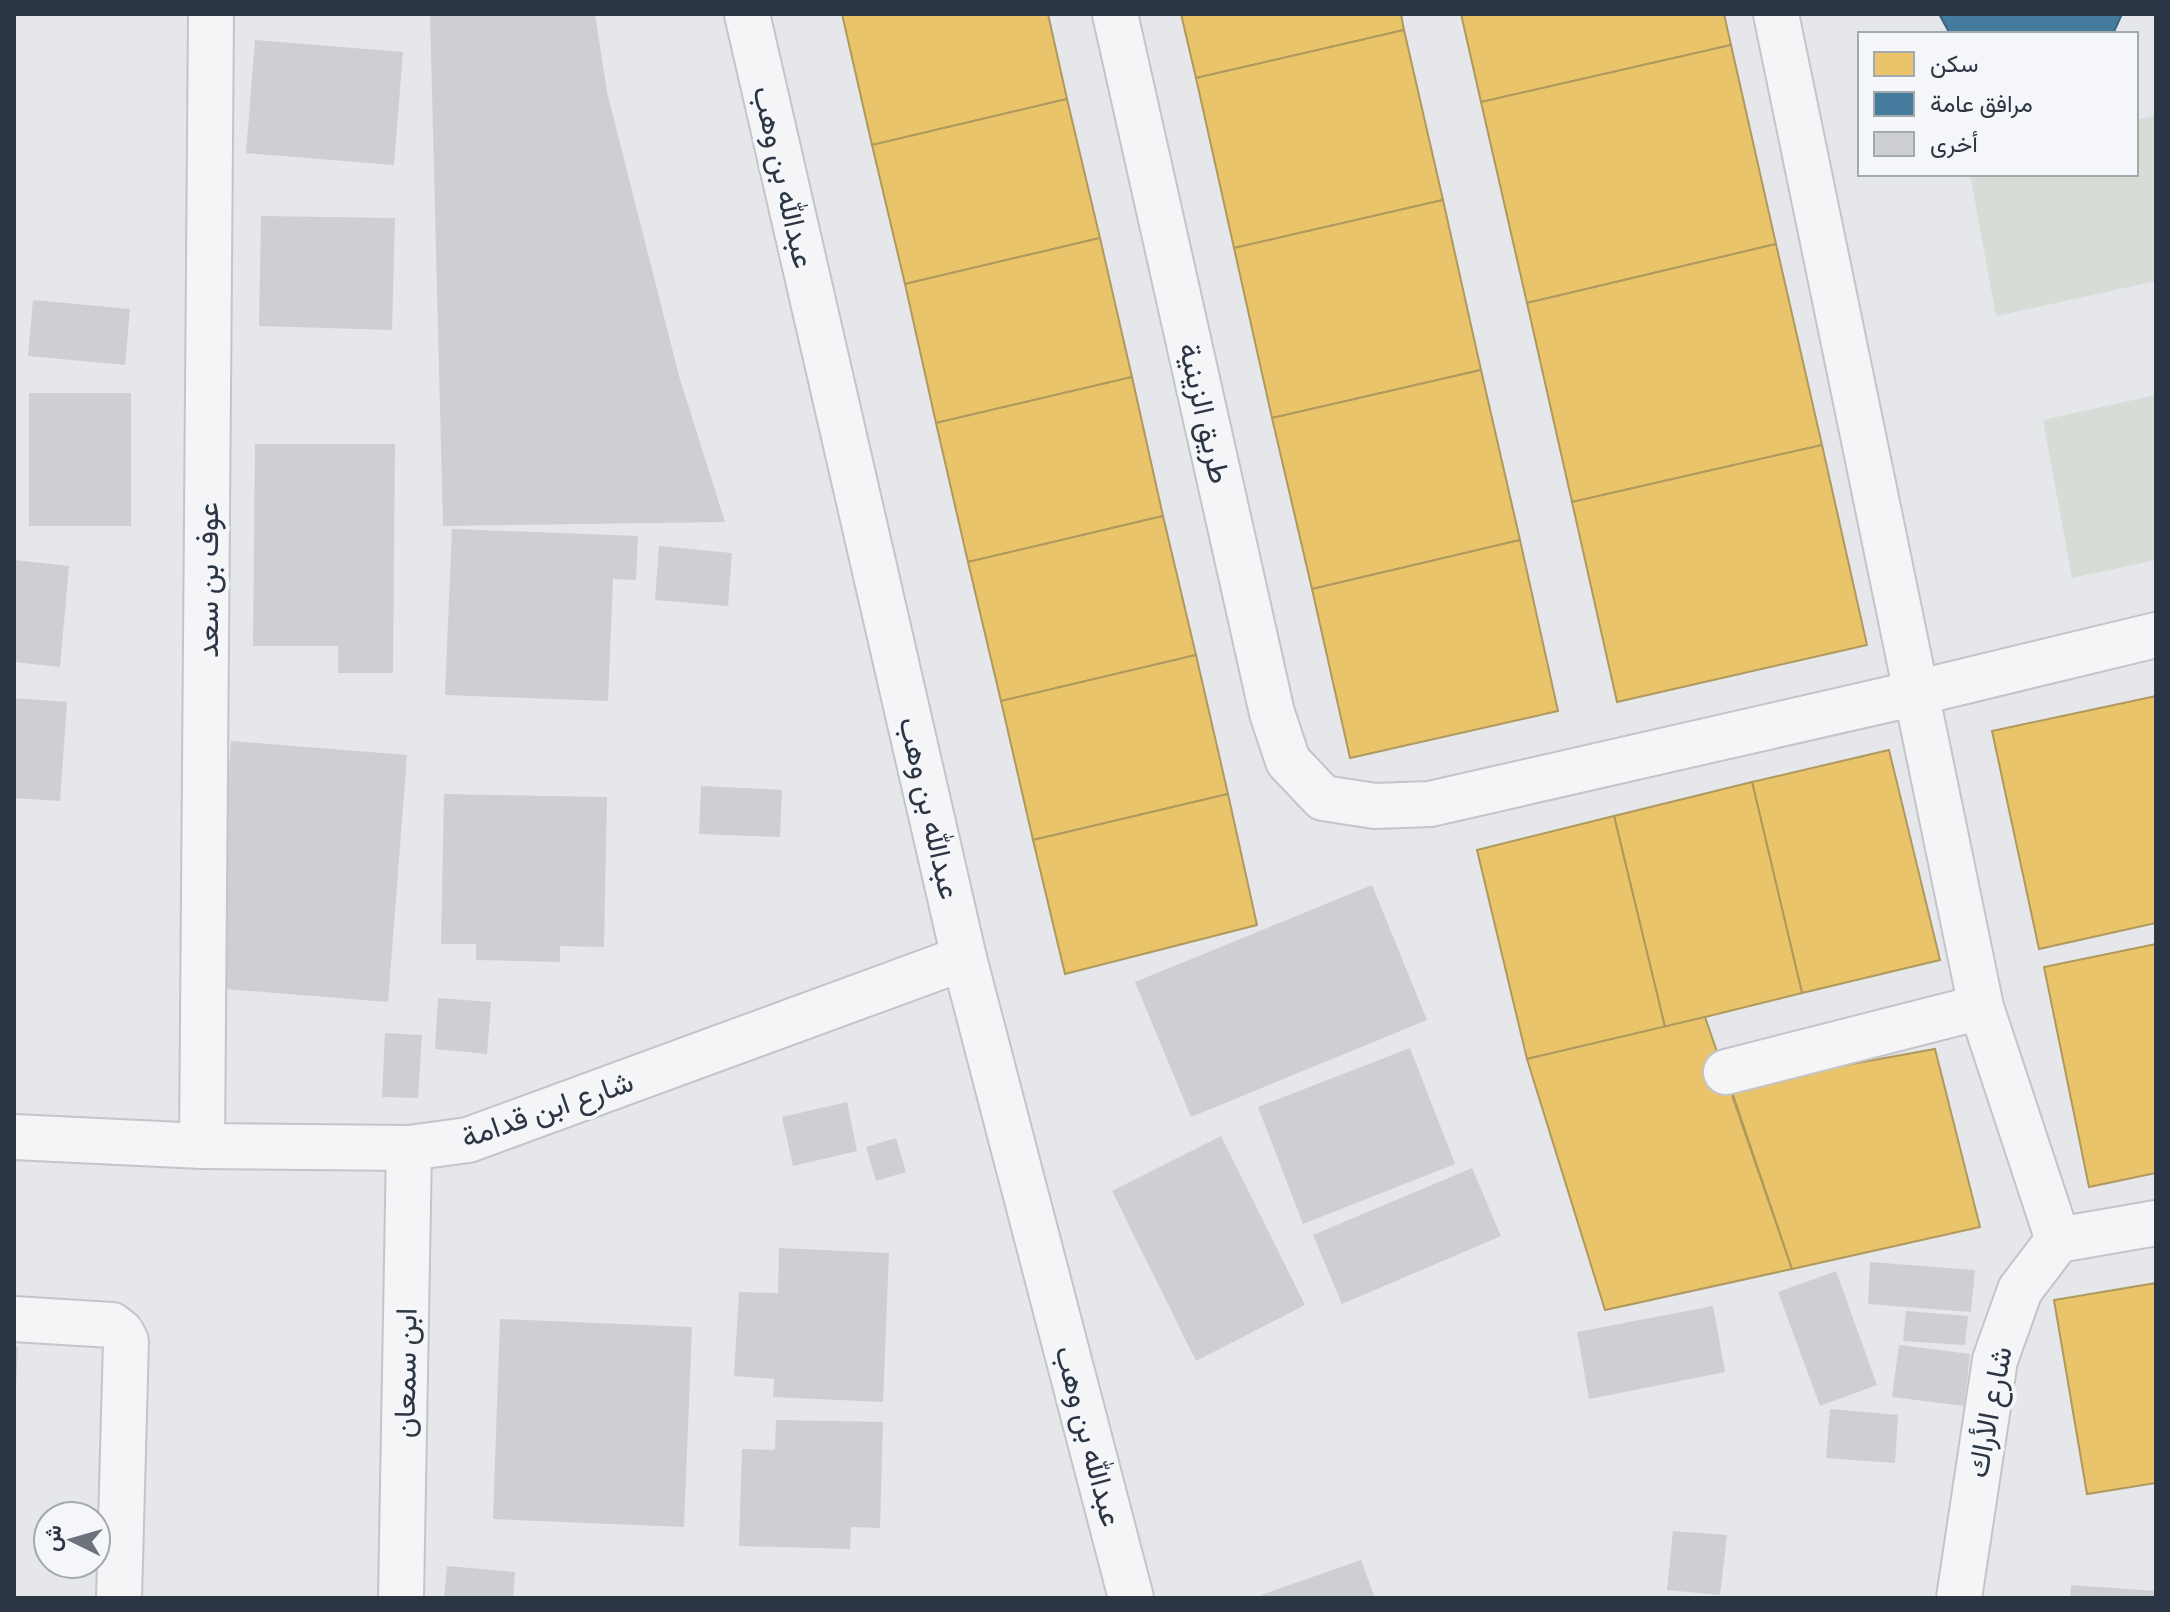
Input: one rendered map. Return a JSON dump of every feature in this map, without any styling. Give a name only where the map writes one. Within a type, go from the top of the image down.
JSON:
[{"type":"street","name":"عوف بن سعد","points":[[202,1146],[211,14]]},
{"type":"street","name":"عبدالله بن وهب","points":[[747,14],[964,958],[1131,1598]]},
{"type":"street","name":"طريق الزينية","points":[[1115,14],[1272,713],[1288,761],[1323,798],[1375,806],[1430,804],[1916,693]]},
{"type":"street","points":[[1776,14],[1981,1007],[2058,1240],[2156,1223]]},
{"type":"street","points":[[1916,693],[2156,635]]},
{"type":"street","name":"شارع ابن قدامة","points":[[14,1137],[202,1146],[409,1148],[468,1140],[964,958]]},
{"type":"street","points":[[1726,1072],[1981,1007]]},
{"type":"street","name":"ابن سمعان","points":[[401,1598],[409,1148]]},
{"type":"street","name":"شارع الأراك","points":[[1959,1598],[1995,1360],[2020,1290],[2058,1240]]},
{"type":"street","points":[[14,1319],[112,1325],[126,1341],[119,1598]]},
{"type":"shaded area","points":[[2156,115],[2156,281],[1996,316],[1970,176],[2138,176],[2138,120]]},
{"type":"shaded area","points":[[2156,395],[2156,560],[2072,578],[2043,420]]},
{"type":"building: سكن","points":[[842,14],[1048,14],[1067,99],[872,145]]},
{"type":"building: سكن","points":[[1181,14],[1401,14],[1404,30],[1196,78]]},
{"type":"building: سكن","points":[[1461,14],[1724,14],[1731,45],[1481,102]]},
{"type":"building: سكن","points":[[1404,30],[1443,200],[1234,248],[1196,78]]},
{"type":"building: سكن","points":[[1731,45],[1776,244],[1527,303],[1481,102]]},
{"type":"building: سكن","points":[[1067,99],[1100,238],[905,284],[872,145]]},
{"type":"building: سكن","points":[[1443,200],[1481,370],[1272,418],[1234,248]]},
{"type":"building: سكن","points":[[1100,238],[1132,377],[936,423],[905,284]]},
{"type":"building: سكن","points":[[1776,244],[1822,445],[1572,502],[1527,303]]},
{"type":"building: سكن","points":[[1481,370],[1520,540],[1312,589],[1272,418]]},
{"type":"building: سكن","points":[[1132,377],[1163,516],[968,562],[936,423]]},
{"type":"building: سكن","points":[[1822,445],[1867,645],[1617,702],[1572,502]]},
{"type":"building: سكن","points":[[1163,516],[1196,655],[1001,701],[968,562]]},
{"type":"building: سكن","points":[[1520,540],[1558,711],[1350,758],[1312,589]]},
{"type":"building: سكن","points":[[1196,655],[1228,794],[1033,840],[1001,701]]},
{"type":"building: سكن","points":[[2156,696],[2156,923],[2039,949],[1992,731]]},
{"type":"building: سكن","points":[[1889,750],[1940,960],[1802,993],[1752,782]]},
{"type":"building: سكن","points":[[1752,782],[1802,993],[1665,1027],[1614,816]]},
{"type":"building: سكن","points":[[1228,794],[1257,925],[1065,974],[1033,840]]},
{"type":"building: سكن","points":[[1614,816],[1665,1027],[1527,1059],[1477,850]]},
{"type":"building: سكن","points":[[2156,944],[2156,1173],[2089,1187],[2044,967]]},
{"type":"building: سكن","points":[[1705,1017],[1792,1269],[1605,1310],[1527,1059]]},
{"type":"building: سكن","points":[[1935,1049],[1980,1227],[1792,1269],[1730,1086]]},
{"type":"building: سكن","points":[[2156,1283],[2156,1483],[2087,1494],[2054,1300]]},
{"type":"building: مرافق عامة","points":[[1939,14],[2122,14],[2114,32],[1949,32]]},
{"type":"building: أخرى","points":[[430,14],[595,14],[607,92],[679,376],[725,522],[443,526]]},
{"type":"building: أخرى","points":[[255,40],[403,52],[394,165],[246,153]]},
{"type":"building: أخرى","points":[[261,216],[395,218],[392,330],[259,326]]},
{"type":"building: أخرى","points":[[33,300],[130,309],[125,365],[28,356]]},
{"type":"building: أخرى","points":[[29,393],[131,393],[131,526],[29,526]]},
{"type":"building: أخرى","points":[[255,444],[395,444],[393,673],[338,673],[338,646],[253,646]]},
{"type":"building: أخرى","points":[[452,529],[638,536],[636,580],[613,579],[608,701],[445,695]]},
{"type":"building: أخرى","points":[[659,546],[732,553],[728,606],[655,600]]},
{"type":"building: أخرى","points":[[14,560],[69,566],[60,667],[14,662]]},
{"type":"building: أخرى","points":[[14,698],[67,702],[60,801],[14,798]]},
{"type":"building: أخرى","points":[[231,741],[407,755],[388,1002],[212,988]]},
{"type":"building: أخرى","points":[[701,786],[782,790],[780,837],[699,834]]},
{"type":"building: أخرى","points":[[444,794],[607,797],[604,947],[560,946],[560,962],[476,960],[476,944],[441,944]]},
{"type":"building: أخرى","points":[[1372,885],[1427,1020],[1191,1117],[1135,982]]},
{"type":"building: أخرى","points":[[438,998],[491,1002],[487,1054],[435,1049]]},
{"type":"building: أخرى","points":[[385,1033],[422,1035],[418,1098],[382,1097]]},
{"type":"building: أخرى","points":[[1410,1048],[1455,1164],[1303,1224],[1258,1107]]},
{"type":"building: أخرى","points":[[847,1102],[857,1151],[793,1166],[782,1117]]},
{"type":"building: أخرى","points":[[1221,1136],[1305,1305],[1196,1361],[1112,1191]]},
{"type":"building: أخرى","points":[[896,1138],[906,1172],[876,1181],[866,1147]]},
{"type":"building: أخرى","points":[[1472,1168],[1501,1236],[1342,1304],[1313,1235]]},
{"type":"building: أخرى","points":[[779,1248],[889,1253],[883,1402],[773,1397],[774,1379],[734,1376],[739,1292],[778,1293]]},
{"type":"building: أخرى","points":[[1870,1262],[1975,1270],[1971,1312],[1868,1304]]},
{"type":"building: أخرى","points":[[1836,1271],[1877,1385],[1820,1406],[1778,1292]]},
{"type":"building: أخرى","points":[[1713,1306],[1725,1372],[1589,1399],[1577,1332]]},
{"type":"building: أخرى","points":[[1906,1311],[1968,1316],[1965,1345],[1903,1341]]},
{"type":"building: أخرى","points":[[500,1319],[692,1327],[684,1527],[493,1519]]},
{"type":"building: أخرى","points":[[1899,1345],[1970,1354],[1964,1406],[1892,1397]]},
{"type":"building: أخرى","points":[[14,1347],[18,1347],[16,1387],[14,1387]]},
{"type":"building: أخرى","points":[[1830,1409],[1898,1415],[1895,1463],[1826,1458]]},
{"type":"building: أخرى","points":[[776,1420],[883,1422],[880,1528],[851,1527],[850,1549],[739,1546],[742,1449],[775,1450]]},
{"type":"building: أخرى","points":[[1673,1531],[1727,1535],[1720,1595],[1667,1590]]},
{"type":"building: أخرى","points":[[1361,1560],[1375,1598],[1262,1598],[1261,1595]]},
{"type":"building: أخرى","points":[[447,1566],[515,1572],[513,1598],[444,1598]]},
{"type":"building: أخرى","points":[[2071,1585],[2156,1591],[2156,1598],[2070,1598]]}]
